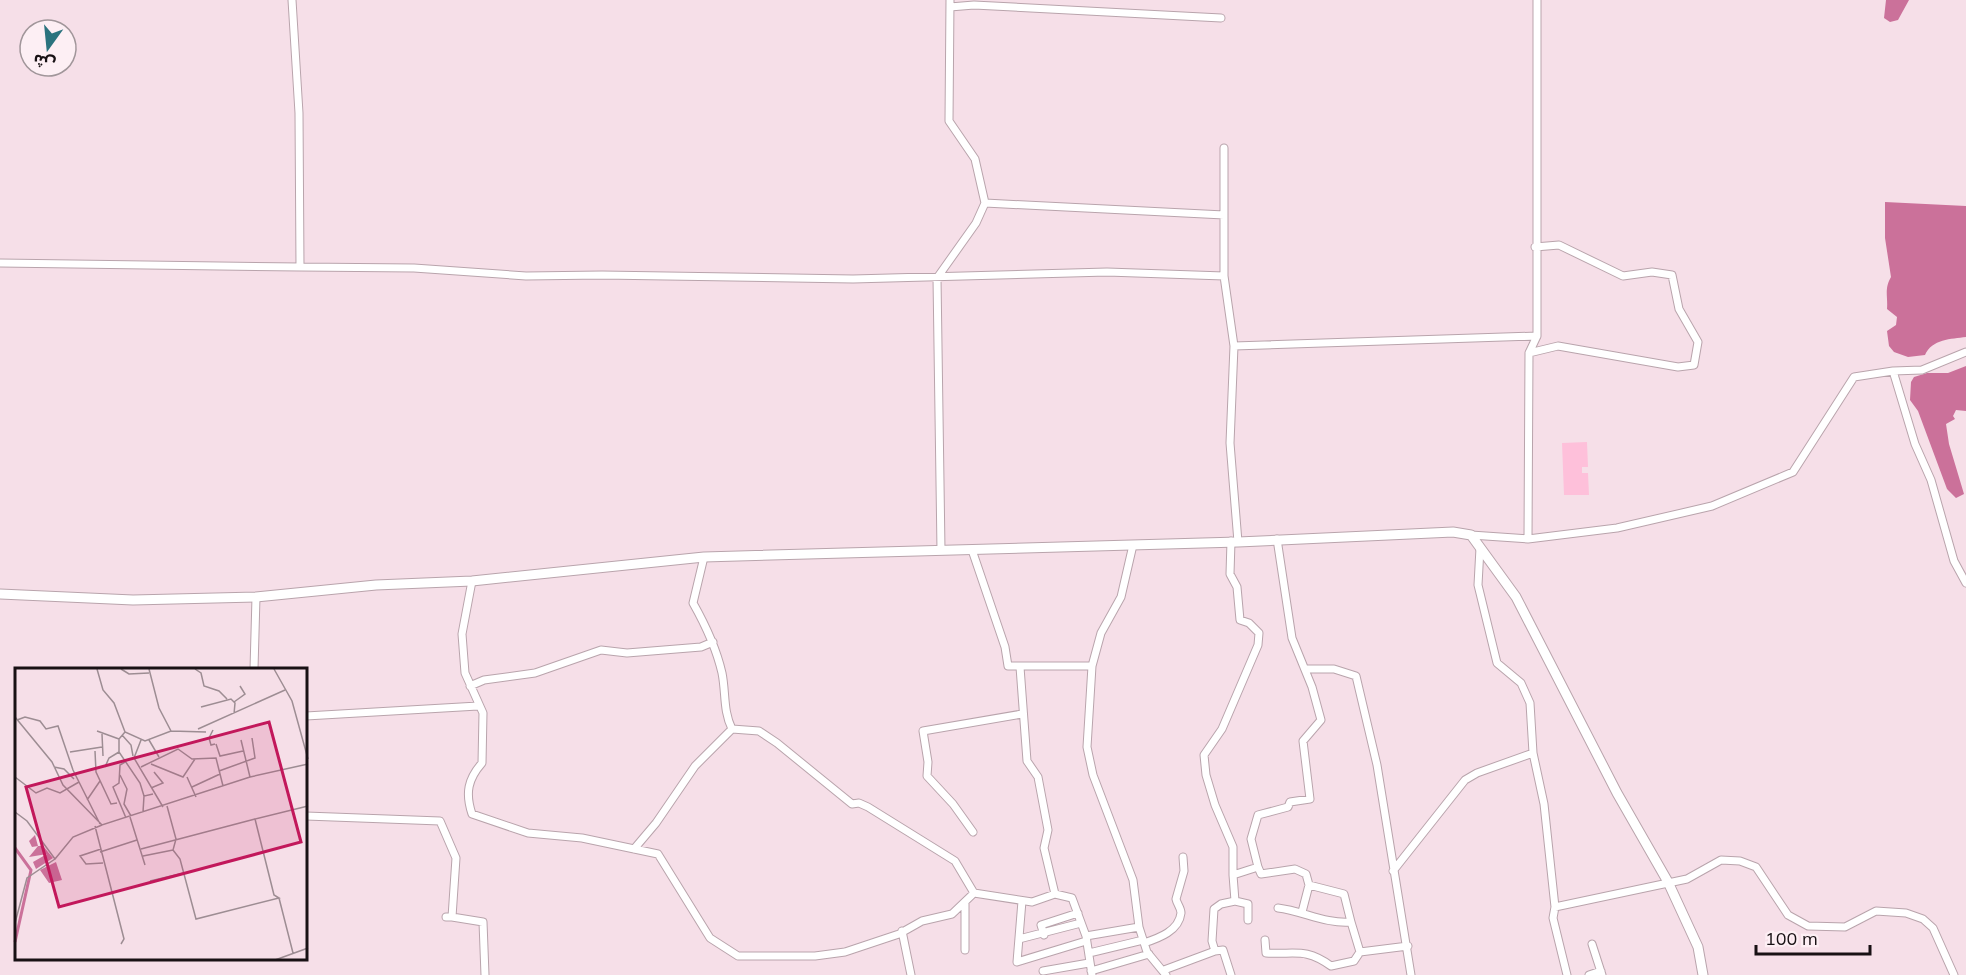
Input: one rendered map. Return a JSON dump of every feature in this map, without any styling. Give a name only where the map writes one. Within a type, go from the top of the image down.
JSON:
[{"type":"street","points":[[292,0],[298,113],[300,267]]},
{"type":"street","points":[[1528,539],[1529,353],[1537,336],[1535,247],[1537,0]]},
{"type":"street","points":[[941,550],[937,278],[976,223],[985,203],[975,159],[949,121],[950,3],[1221,18]]},
{"type":"street","points":[[1224,148],[1224,276],[1234,346],[1230,443],[1234,541],[1230,574],[1237,587],[1240,620],[1249,623],[1259,633],[1258,645],[1222,729],[1204,755],[1206,775],[1215,805],[1233,847],[1235,901]]},
{"type":"street","points":[[985,203],[1224,215]]},
{"type":"street","points":[[1529,353],[1558,346],[1678,367],[1694,365],[1698,342],[1679,309],[1672,275],[1652,272],[1623,276],[1559,245],[1535,247]]},
{"type":"street","points":[[0,263],[414,268],[526,276],[602,274],[937,278],[956,274],[1107,272],[1224,276]]},
{"type":"street","points":[[1234,346],[1537,336]]},
{"type":"street","points":[[0,594],[133,600],[256,597],[376,585],[472,581],[704,557],[1133,545],[1453,532],[1471,536],[1528,539],[1617,528],[1712,506],[1793,471],[1854,377],[1893,371],[1922,370],[1966,352]]},
{"type":"street","points":[[1893,371],[1915,444],[1931,480],[1954,561],[1966,583]]},
{"type":"street","points":[[1471,536],[1516,597],[1617,793],[1668,882],[1698,947],[1703,975]]},
{"type":"street","points":[[1277,539],[1292,638],[1305,669],[1321,720],[1303,741],[1310,799],[1290,802],[1287,807],[1258,815],[1251,839],[1261,874],[1295,869],[1306,874],[1309,885],[1302,912]]},
{"type":"street","points":[[1133,545],[1121,597],[1101,633],[1092,666],[1087,747],[1094,775],[1133,880],[1139,927],[1149,954],[1165,973],[1215,951],[1223,950],[1231,975]]},
{"type":"street","points":[[1480,548],[1478,585],[1497,663],[1521,683],[1530,703],[1533,753],[1544,804],[1555,907],[1553,918],[1568,975]]},
{"type":"street","points":[[972,549],[1005,647],[1008,666],[1092,666]]},
{"type":"street","points":[[704,557],[693,603],[713,642],[723,676],[725,715],[732,729]]},
{"type":"street","points":[[472,581],[462,634],[465,673],[483,713],[482,763],[470,776],[468,800],[472,814],[528,832],[582,838],[658,854],[710,938],[738,956],[815,956],[845,952],[902,931],[922,921],[952,914],[974,893]]},
{"type":"street","points":[[254,668],[256,597]]},
{"type":"street","points":[[470,686],[484,680],[536,672],[601,650],[627,653],[701,647],[713,642]]},
{"type":"street","points":[[1020,667],[1027,761],[1038,777],[1048,830],[1044,848],[1055,894]]},
{"type":"street","points":[[1305,669],[1334,669],[1356,676],[1377,765],[1392,871],[1408,946],[1411,975]]},
{"type":"street","points":[[308,716],[478,706]]},
{"type":"street","points":[[973,832],[927,776],[928,762],[923,731],[1022,714]]},
{"type":"street","points":[[634,849],[656,823],[695,766],[732,729],[759,731],[852,804],[859,803],[868,807],[955,861],[974,893]]},
{"type":"street","points":[[1392,871],[1465,780],[1477,772],[1533,753]]},
{"type":"street","points":[[308,816],[440,821],[456,858],[449,917],[483,922],[485,975]]},
{"type":"street","points":[[1089,953],[1144,942],[1168,932],[1178,921],[1181,909],[1176,899],[1184,871],[1183,857]]},
{"type":"street","points":[[1555,907],[1687,879],[1722,860],[1740,861],[1756,867],[1788,915],[1809,926],[1845,927],[1876,911],[1906,913],[1923,919],[1933,928],[1954,975]]},
{"type":"street","points":[[1233,875],[1258,867]]},
{"type":"street","points":[[1309,885],[1344,894],[1360,952]]},
{"type":"street","points":[[974,893],[1022,900],[1044,900],[1055,894],[1072,898],[1082,923],[1091,973],[1149,954]]},
{"type":"street","points":[[1022,900],[1017,962],[1086,939],[1139,927]]},
{"type":"street","points":[[1215,951],[1212,940],[1214,909],[1221,904],[1235,901],[1248,904],[1248,920]]},
{"type":"street","points":[[965,904],[965,950]]},
{"type":"street","points":[[1278,908],[1302,912],[1332,922],[1351,922]]},
{"type":"street","points":[[1044,935],[1041,925],[1078,913]]},
{"type":"street","points":[[1018,939],[1044,935],[1082,923]]},
{"type":"street","points":[[902,931],[911,975]]},
{"type":"street","points":[[1265,940],[1266,952],[1293,951],[1310,955],[1331,966],[1354,961],[1360,952],[1408,946]]},
{"type":"street","points":[[1589,975],[1602,973],[1592,944]]},
{"type":"street","points":[[1043,971],[1089,963]]},
{"type":"street","points":[[1328,975],[1331,966]]},
{"type":"shaded area","points":[[1886,0],[1909,0],[1898,20],[1890,22],[1884,18]]},
{"type":"shaded area","points":[[1885,202],[1966,206],[1966,337],[1937,343],[1925,355],[1908,357],[1894,352],[1889,346],[1887,331],[1896,325],[1897,317],[1887,309],[1887,289],[1891,277],[1885,238]]},
{"type":"shaded area","points":[[1966,366],[1966,411],[1956,410],[1953,416],[1955,419],[1946,424],[1949,444],[1964,494],[1956,498],[1947,489],[1918,411],[1910,400],[1911,382],[1914,377],[1927,373],[1948,373]]},
{"type":"shaded area","points":[[1587,442],[1588,467],[1582,467],[1582,473],[1588,473],[1589,495],[1564,495],[1562,443]]}]
